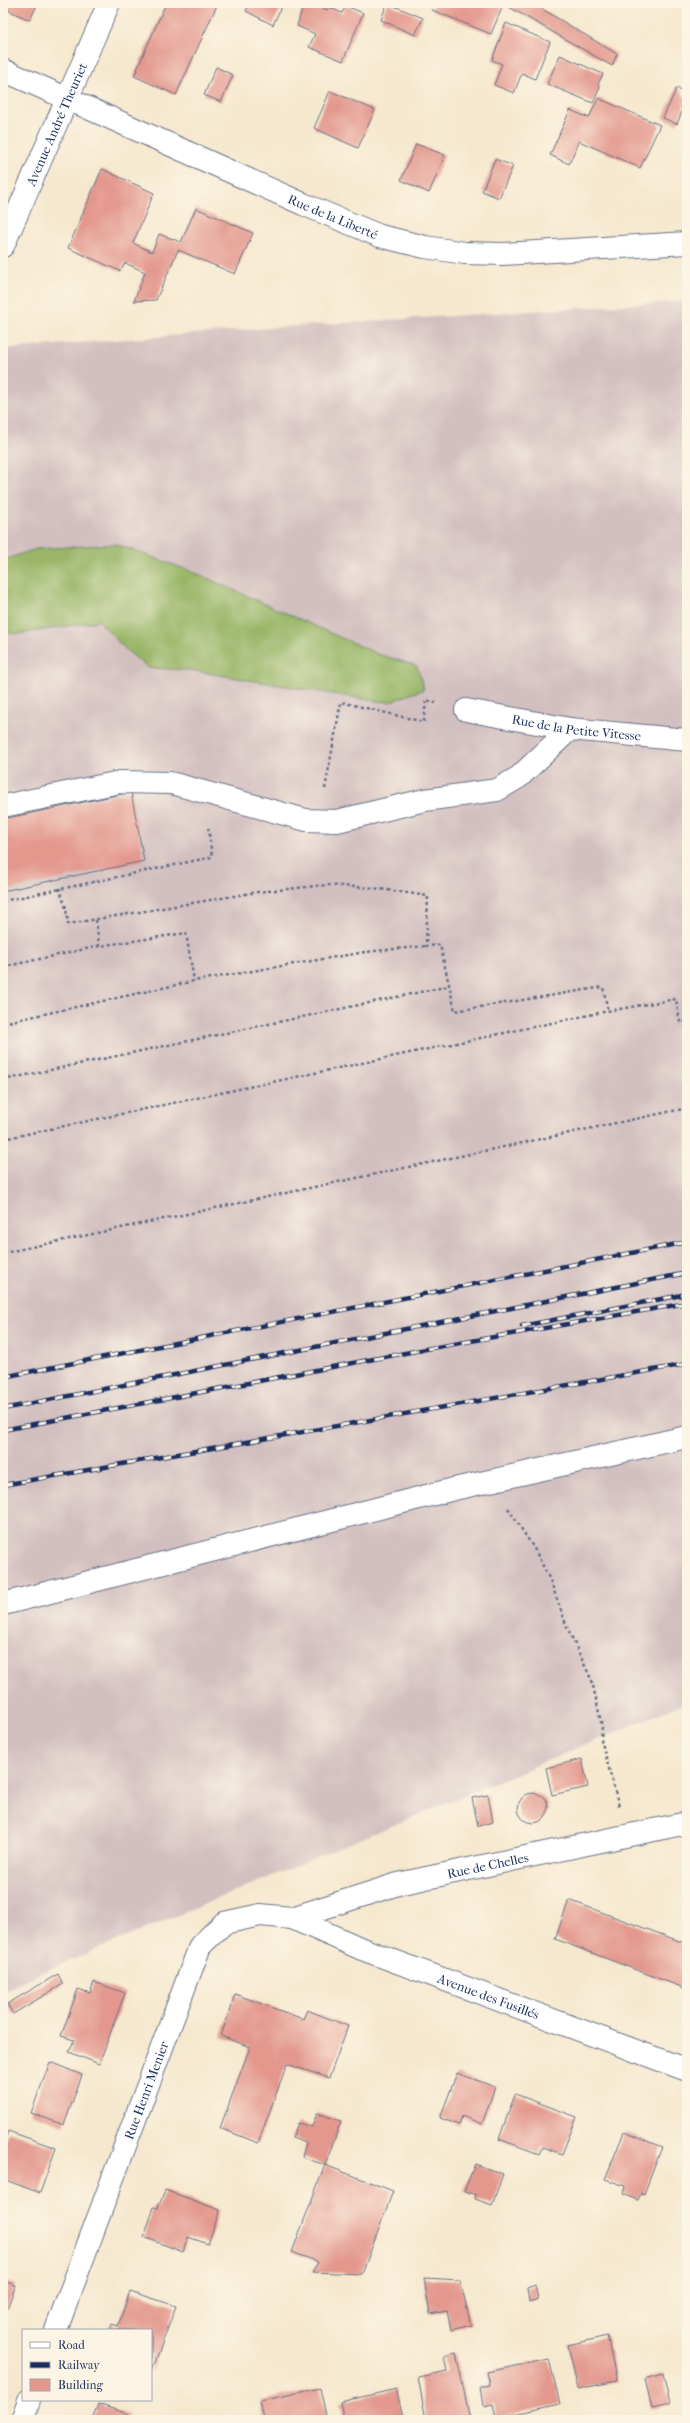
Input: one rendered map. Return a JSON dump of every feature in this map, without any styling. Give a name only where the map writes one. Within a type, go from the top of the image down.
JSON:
[{"type":"street","name":"Avenue André Theuriet","points":[[3,246],[109,3]]},
{"type":"street","name":"Rue de la Liberté","points":[[3,70],[373,233],[425,247],[465,253],[503,254],[687,243]]},
{"type":"street","name":"Rue de la Petite Vitesse","points":[[466,710],[570,729],[687,740]]},
{"type":"street","points":[[3,806],[120,782],[171,783],[306,820],[337,821],[425,800],[497,790],[519,777],[570,729]]},
{"type":"street","points":[[3,1604],[491,1480],[687,1438]]},
{"type":"street","name":"Rue de Chelles","points":[[292,1918],[398,1884],[687,1823]]},
{"type":"street","name":"Rue Henri Menier","points":[[56,2329],[200,1946],[224,1923],[260,1915],[292,1918]]},
{"type":"street","name":"Avenue des Fusillés","points":[[292,1918],[362,1949],[687,2070]]},
{"type":"street","points":[[22,2420],[29,2401]]},
{"type":"path","points":[[324,795],[342,702],[424,722]]},
{"type":"path","points":[[3,900],[212,857]]},
{"type":"path","points":[[59,888],[66,908],[68,924],[290,888],[326,885],[372,888],[428,896],[426,946]]},
{"type":"path","points":[[96,920],[99,946]]},
{"type":"path","points":[[3,967],[99,946],[186,934],[194,981]]},
{"type":"path","points":[[3,1023],[194,981],[365,952],[440,945],[455,1011],[603,987],[608,1011]]},
{"type":"path","points":[[3,1080],[449,986]]},
{"type":"path","points":[[3,1139],[608,1011],[676,999],[680,1022],[687,1021]]},
{"type":"path","points":[[3,1253],[687,1108]]},
{"type":"path","points":[[491,1480],[535,1550],[592,1681],[602,1727],[601,1739],[627,1835]]},
{"type":"shaded area","points":[[687,301],[687,1702],[24,1980],[3,1993],[3,349],[296,326]]},
{"type":"green space","points":[[116,544],[191,571],[378,654],[417,666],[424,689],[390,702],[375,701],[189,670],[148,668],[126,650],[99,621],[19,634],[3,632],[3,560],[36,549]]},
{"type":"building","points":[[3,3],[38,3],[30,20],[3,8]]},
{"type":"building","points":[[166,3],[174,5],[175,3],[218,3],[176,95],[134,76]]},
{"type":"building","points":[[250,3],[283,3],[273,25],[246,11]]},
{"type":"building","points":[[304,3],[311,3],[327,10],[329,7],[342,13],[346,6],[363,13],[343,61],[309,47],[315,34],[297,26]]},
{"type":"building","points":[[387,3],[423,18],[415,35],[381,20]]},
{"type":"building","points":[[434,3],[504,3],[491,34],[432,10]]},
{"type":"building","points":[[511,3],[532,3],[617,54],[612,66],[509,7]]},
{"type":"building","points":[[506,23],[550,42],[535,79],[522,73],[514,93],[494,85],[502,64],[492,60]]},
{"type":"building","points":[[560,55],[603,74],[598,84],[600,87],[593,103],[547,84]]},
{"type":"building","points":[[216,67],[233,75],[221,102],[204,95]]},
{"type":"building","points":[[677,87],[687,99],[677,124],[663,118]]},
{"type":"building","points":[[330,91],[375,110],[358,148],[314,128]]},
{"type":"building","points":[[598,98],[660,125],[640,168],[579,141],[569,164],[550,155],[570,110],[589,118]]},
{"type":"building","points":[[416,144],[445,155],[429,193],[401,180]]},
{"type":"building","points":[[495,159],[513,166],[499,198],[482,191]]},
{"type":"building","points":[[102,169],[154,193],[133,243],[152,252],[159,234],[181,242],[196,208],[253,233],[235,274],[178,250],[156,300],[134,301],[145,272],[125,263],[120,271],[68,248]]},
{"type":"building","points":[[131,792],[144,861],[3,891],[3,819]]},
{"type":"building","points":[[582,1759],[588,1787],[552,1795],[546,1768]]},
{"type":"building","points":[[533,1793],[539,1794],[547,1802],[547,1814],[539,1822],[533,1823],[527,1822],[519,1814],[518,1808],[519,1802],[527,1794]]},
{"type":"building","points":[[488,1795],[493,1822],[478,1826],[472,1798]]},
{"type":"building","points":[[569,1900],[687,1944],[687,1979],[684,1988],[555,1939]]},
{"type":"building","points":[[58,1974],[63,1984],[13,2014],[7,2004]]},
{"type":"building","points":[[94,1982],[125,1993],[99,2064],[69,2052],[74,2040],[61,2036],[78,1989],[90,1993]]},
{"type":"building","points":[[235,1994],[303,2019],[307,2010],[348,2026],[329,2078],[287,2064],[258,2143],[220,2128],[250,2047],[221,2036]]},
{"type":"building","points":[[50,2062],[82,2075],[64,2125],[31,2113]]},
{"type":"building","points":[[457,2073],[495,2087],[482,2124],[462,2116],[459,2125],[440,2118]]},
{"type":"building","points":[[515,2094],[577,2117],[562,2154],[542,2147],[539,2154],[499,2139]]},
{"type":"building","points":[[317,2113],[341,2121],[325,2165],[302,2157],[306,2143],[292,2138],[298,2123],[312,2127]]},
{"type":"building","points":[[8,2131],[56,2148],[40,2193],[3,2179],[3,2145]]},
{"type":"building","points":[[624,2132],[662,2147],[644,2194],[641,2193],[638,2200],[623,2194],[625,2186],[605,2179]]},
{"type":"building","points":[[475,2164],[503,2174],[492,2205],[475,2199],[476,2195],[464,2191]]},
{"type":"building","points":[[325,2165],[393,2191],[362,2274],[312,2272],[318,2262],[292,2252]]},
{"type":"building","points":[[165,2190],[220,2210],[208,2244],[188,2237],[183,2252],[144,2237],[154,2207],[158,2208]]},
{"type":"building","points":[[424,2278],[460,2280],[471,2325],[451,2330],[447,2311],[430,2314]]},
{"type":"building","points":[[3,2281],[16,2285],[3,2319]]},
{"type":"building","points":[[535,2285],[538,2299],[529,2302],[527,2288]]},
{"type":"building","points":[[130,2291],[176,2306],[152,2370],[152,2329],[110,2329],[112,2324],[118,2326]]},
{"type":"building","points":[[607,2336],[617,2381],[578,2389],[568,2345]]},
{"type":"building","points":[[456,2353],[470,2420],[426,2420],[418,2377],[447,2371],[444,2356]]},
{"type":"building","points":[[549,2359],[560,2404],[496,2418],[493,2404],[483,2406],[480,2387],[490,2385],[487,2372]]},
{"type":"building","points":[[663,2374],[670,2405],[652,2409],[645,2379]]},
{"type":"building","points":[[320,2388],[327,2420],[264,2420],[260,2401]]},
{"type":"building","points":[[396,2389],[404,2420],[344,2420],[340,2402]]},
{"type":"building","points":[[98,2404],[128,2414],[125,2420],[93,2418]]},
{"type":"railway","points":[[3,1377],[687,1242]]},
{"type":"railway","points":[[3,1409],[687,1273]]},
{"type":"railway","points":[[522,1326],[687,1294]]},
{"type":"railway","points":[[3,1430],[426,1349],[687,1303]]},
{"type":"railway","points":[[3,1485],[687,1364]]}]
